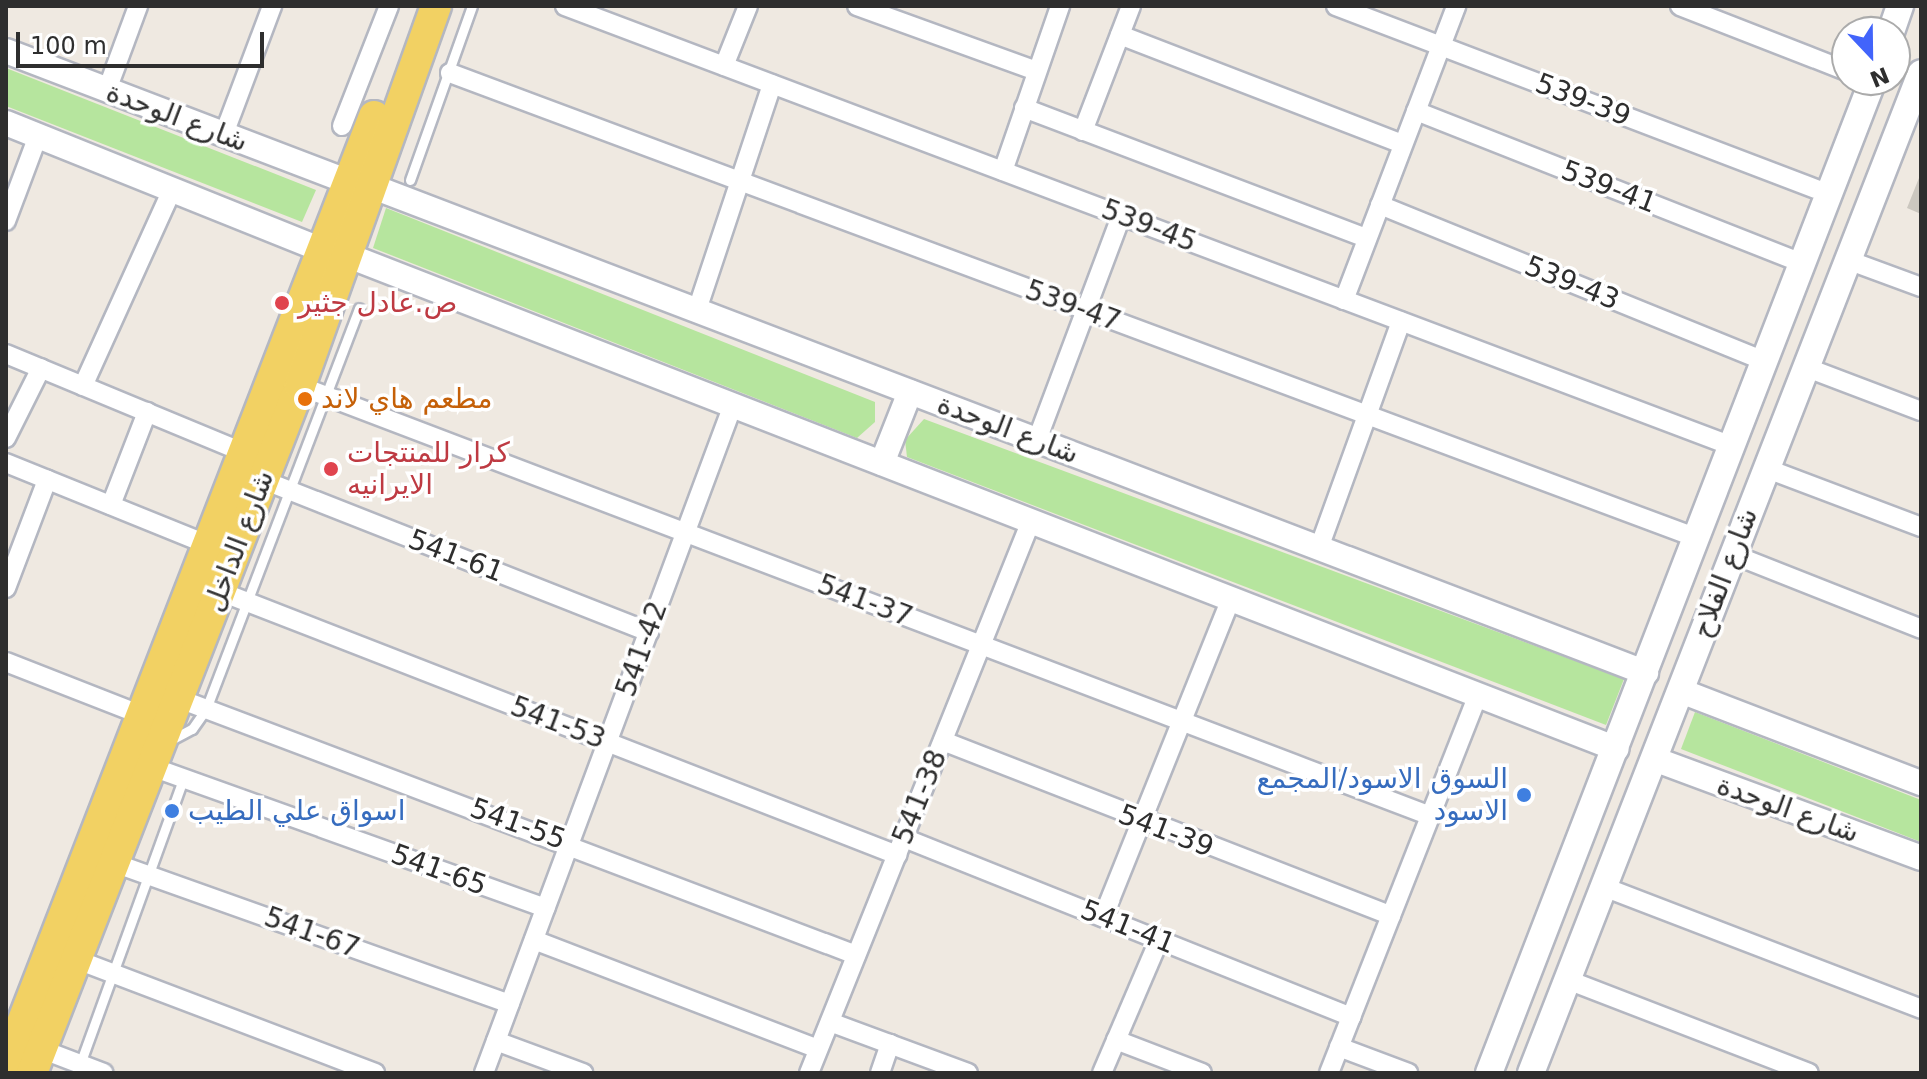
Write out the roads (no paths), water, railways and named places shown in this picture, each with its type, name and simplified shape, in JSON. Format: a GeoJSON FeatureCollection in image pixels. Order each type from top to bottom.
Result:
{"type":"FeatureCollection","features":[{"type":"Feature","properties":{"kind":"main road","name":"شارع الداخل"},"geometry":{"type":"LineString","coordinates":[[37,1061],[177,698],[233,596],[267,475],[416,6]]}},
{"type":"Feature","properties":{"kind":"main road","name":"شارع الداخل"},"geometry":{"type":"LineString","coordinates":[[360,184],[436,6]]}},
{"type":"Feature","properties":{"kind":"main road","name":"شارع الفلاح"},"geometry":{"type":"LineString","coordinates":[[1531,1073],[1681,691],[1845,259],[1914,115],[1921,73]]}},
{"type":"Feature","properties":{"kind":"main road","name":"شارع الفلاح"},"geometry":{"type":"LineString","coordinates":[[1489,1073],[1617,749],[1866,96]]}},
{"type":"Feature","properties":{"kind":"main road","name":"شارع الداخل"},"geometry":{"type":"LineString","coordinates":[[6,1064],[146,717],[211,546],[267,475],[313,392],[337,254]]}},
{"type":"Feature","properties":{"kind":"street"},"geometry":{"type":"LineString","coordinates":[[107,90],[138,6]]}},
{"type":"Feature","properties":{"kind":"street"},"geometry":{"type":"LineString","coordinates":[[224,134],[272,6]]}},
{"type":"Feature","properties":{"kind":"street"},"geometry":{"type":"LineString","coordinates":[[342,126],[389,6]]}},
{"type":"Feature","properties":{"kind":"street","name":"539-45"},"geometry":{"type":"LineString","coordinates":[[565,6],[1732,446]]}},
{"type":"Feature","properties":{"kind":"street"},"geometry":{"type":"LineString","coordinates":[[724,66],[748,6]]}},
{"type":"Feature","properties":{"kind":"street"},"geometry":{"type":"LineString","coordinates":[[857,6],[1037,71]]}},
{"type":"Feature","properties":{"kind":"street"},"geometry":{"type":"LineString","coordinates":[[1003,171],[1060,6]]}},
{"type":"Feature","properties":{"kind":"street"},"geometry":{"type":"LineString","coordinates":[[1083,131],[1131,6]]}},
{"type":"Feature","properties":{"kind":"street","name":"539-39"},"geometry":{"type":"LineString","coordinates":[[1336,6],[1829,194]]}},
{"type":"Feature","properties":{"kind":"street"},"geometry":{"type":"LineString","coordinates":[[1344,300],[1456,6]]}},
{"type":"Feature","properties":{"kind":"street"},"geometry":{"type":"LineString","coordinates":[[1680,6],[1831,65]]}},
{"type":"Feature","properties":{"kind":"street"},"geometry":{"type":"LineString","coordinates":[[1120,35],[1403,144]]}},
{"type":"Feature","properties":{"kind":"street","name":"شارع الوحدة"},"geometry":{"type":"LineString","coordinates":[[6,51],[697,310],[1646,673]]}},
{"type":"Feature","properties":{"kind":"street","name":"539-47"},"geometry":{"type":"LineString","coordinates":[[450,73],[1697,538]]}},
{"type":"Feature","properties":{"kind":"street"},"geometry":{"type":"LineString","coordinates":[[697,310],[772,84]]}},
{"type":"Feature","properties":{"kind":"street"},"geometry":{"type":"LineString","coordinates":[[1024,108],[1367,238]]}},
{"type":"Feature","properties":{"kind":"street","name":"539-41"},"geometry":{"type":"LineString","coordinates":[[1416,111],[1802,263]]}},
{"type":"Feature","properties":{"kind":"street"},"geometry":{"type":"LineString","coordinates":[[6,123],[1617,749]]}},
{"type":"Feature","properties":{"kind":"street"},"geometry":{"type":"LineString","coordinates":[[6,221],[38,136]]}},
{"type":"Feature","properties":{"kind":"street"},"geometry":{"type":"LineString","coordinates":[[83,386],[172,190]]}},
{"type":"Feature","properties":{"kind":"street","name":"539-43"},"geometry":{"type":"LineString","coordinates":[[1380,205],[1765,361]]}},
{"type":"Feature","properties":{"kind":"street"},"geometry":{"type":"LineString","coordinates":[[1037,440],[1121,216]]}},
{"type":"Feature","properties":{"kind":"street"},"geometry":{"type":"LineString","coordinates":[[1845,259],[1921,287]]}},
{"type":"Feature","properties":{"kind":"street"},"geometry":{"type":"LineString","coordinates":[[1319,548],[1401,321]]}},
{"type":"Feature","properties":{"kind":"street","name":"541-61"},"geometry":{"type":"LineString","coordinates":[[6,354],[147,412],[267,475],[649,632]]}},
{"type":"Feature","properties":{"kind":"street"},"geometry":{"type":"LineString","coordinates":[[1805,367],[1921,411]]}},
{"type":"Feature","properties":{"kind":"street"},"geometry":{"type":"LineString","coordinates":[[6,438],[41,368]]}},
{"type":"Feature","properties":{"kind":"street","name":"541-37"},"geometry":{"type":"LineString","coordinates":[[313,392],[1431,816]]}},
{"type":"Feature","properties":{"kind":"street"},"geometry":{"type":"LineString","coordinates":[[882,463],[910,392]]}},
{"type":"Feature","properties":{"kind":"street","name":"541-42"},"geometry":{"type":"LineString","coordinates":[[484,1073],[733,405]]}},
{"type":"Feature","properties":{"kind":"street"},"geometry":{"type":"LineString","coordinates":[[111,505],[147,412]]}},
{"type":"Feature","properties":{"kind":"street"},"geometry":{"type":"LineString","coordinates":[[6,463],[211,546]]}},
{"type":"Feature","properties":{"kind":"street"},"geometry":{"type":"LineString","coordinates":[[1765,468],[1921,527]]}},
{"type":"Feature","properties":{"kind":"street"},"geometry":{"type":"LineString","coordinates":[[6,588],[47,480]]}},
{"type":"Feature","properties":{"kind":"street","name":"541-38"},"geometry":{"type":"LineString","coordinates":[[809,1073],[1031,521]]}},
{"type":"Feature","properties":{"kind":"street"},"geometry":{"type":"LineString","coordinates":[[1732,554],[1921,629]]}},
{"type":"Feature","properties":{"kind":"street","name":"541-53"},"geometry":{"type":"LineString","coordinates":[[233,596],[607,742],[900,846]]}},
{"type":"Feature","properties":{"kind":"street"},"geometry":{"type":"LineString","coordinates":[[1103,917],[1231,599]]}},
{"type":"Feature","properties":{"kind":"street"},"geometry":{"type":"LineString","coordinates":[[6,662],[146,717]]}},
{"type":"Feature","properties":{"kind":"street"},"geometry":{"type":"LineString","coordinates":[[1681,691],[1921,783]]}},
{"type":"Feature","properties":{"kind":"street"},"geometry":{"type":"LineString","coordinates":[[1329,1073],[1478,695]]}},
{"type":"Feature","properties":{"kind":"street","name":"541-55"},"geometry":{"type":"LineString","coordinates":[[177,698],[570,843],[856,955]]}},
{"type":"Feature","properties":{"kind":"street","name":"541-39"},"geometry":{"type":"LineString","coordinates":[[943,741],[1141,822],[1391,916]]}},
{"type":"Feature","properties":{"kind":"street","name":"541-65"},"geometry":{"type":"LineString","coordinates":[[156,755],[184,776],[545,908]]}},
{"type":"Feature","properties":{"kind":"street","name":"شارع الوحدة"},"geometry":{"type":"LineString","coordinates":[[1654,759],[1921,858]]}},
{"type":"Feature","properties":{"kind":"street","name":"541-41"},"geometry":{"type":"LineString","coordinates":[[900,846],[1103,917],[1351,1017]]}},
{"type":"Feature","properties":{"kind":"street","name":"541-67"},"geometry":{"type":"LineString","coordinates":[[114,863],[510,1004]]}},
{"type":"Feature","properties":{"kind":"street"},"geometry":{"type":"LineString","coordinates":[[1604,887],[1921,1009]]}},
{"type":"Feature","properties":{"kind":"street"},"geometry":{"type":"LineString","coordinates":[[534,940],[818,1049]]}},
{"type":"Feature","properties":{"kind":"street"},"geometry":{"type":"LineString","coordinates":[[1102,1073],[1159,940]]}},
{"type":"Feature","properties":{"kind":"street"},"geometry":{"type":"LineString","coordinates":[[75,959],[375,1073]]}},
{"type":"Feature","properties":{"kind":"street"},"geometry":{"type":"LineString","coordinates":[[1568,980],[1809,1073]]}},
{"type":"Feature","properties":{"kind":"street"},"geometry":{"type":"LineString","coordinates":[[830,1022],[968,1073]]}},
{"type":"Feature","properties":{"kind":"street"},"geometry":{"type":"LineString","coordinates":[[1116,1040],[1202,1073]]}},
{"type":"Feature","properties":{"kind":"street"},"geometry":{"type":"LineString","coordinates":[[496,1041],[583,1073]]}},
{"type":"Feature","properties":{"kind":"street"},"geometry":{"type":"LineString","coordinates":[[880,1073],[890,1044]]}},
{"type":"Feature","properties":{"kind":"street"},"geometry":{"type":"LineString","coordinates":[[1339,1047],[1408,1073]]}},
{"type":"Feature","properties":{"kind":"street"},"geometry":{"type":"LineString","coordinates":[[37,1061],[80,1064],[104,1073]]}},
{"type":"Feature","properties":{"kind":"lane"},"geometry":{"type":"LineString","coordinates":[[410,180],[472,6]]}},
{"type":"Feature","properties":{"kind":"lane"},"geometry":{"type":"LineString","coordinates":[[313,392],[359,308]]}},
{"type":"Feature","properties":{"kind":"lane"},"geometry":{"type":"LineString","coordinates":[[156,755],[182,738],[206,709],[233,596]]}},
{"type":"Feature","properties":{"kind":"lane"},"geometry":{"type":"LineString","coordinates":[[80,1064],[145,874],[184,776]]}},
{"type":"Feature","properties":{"kind":"place","name":"ص.عادل جثير"},"geometry":{"type":"Point","coordinates":[282,303]}},
{"type":"Feature","properties":{"kind":"place","name":"مطعم هاي لاند"},"geometry":{"type":"Point","coordinates":[305,399]}},
{"type":"Feature","properties":{"kind":"place","name":"كرار للمنتجات الايرانيه"},"geometry":{"type":"Point","coordinates":[331,469]}},
{"type":"Feature","properties":{"kind":"place","name":"السوق الاسود/المجمع الاسود"},"geometry":{"type":"Point","coordinates":[1524,795]}},
{"type":"Feature","properties":{"kind":"place","name":"اسواق علي الطيب"},"geometry":{"type":"Point","coordinates":[172,811]}}]}
